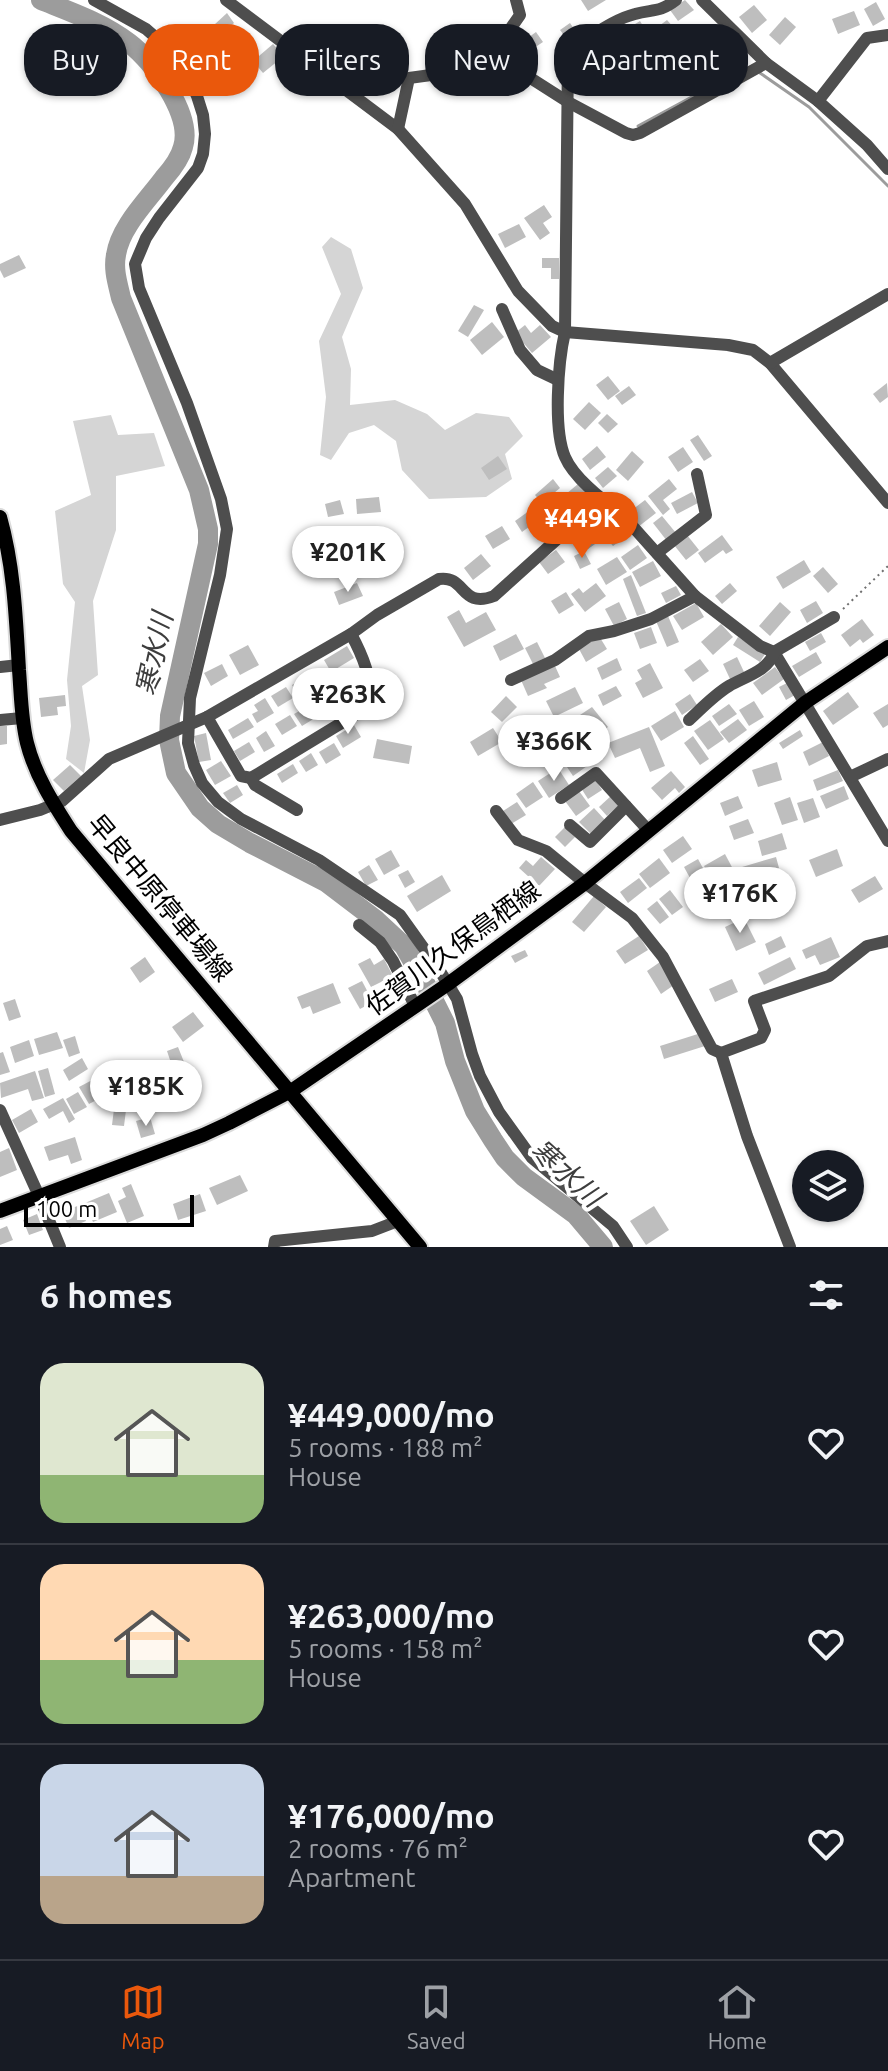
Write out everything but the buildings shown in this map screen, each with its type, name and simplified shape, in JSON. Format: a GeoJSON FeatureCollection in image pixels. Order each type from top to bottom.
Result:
{"type":"FeatureCollection","features":[{"type":"Feature","properties":{"kind":"main road","name":"早良中原停車場線"},"geometry":{"type":"LineString","coordinates":[[0,517],[13,575],[22,718],[35,766],[54,805],[71,831],[420,1247]]}},
{"type":"Feature","properties":{"kind":"main road","name":"佐賀川久保鳥栖線"},"geometry":{"type":"LineString","coordinates":[[0,1211],[203,1135],[291,1091],[448,984],[585,883],[806,702],[888,647]]}},
{"type":"Feature","properties":{"kind":"street"},"geometry":{"type":"LineString","coordinates":[[94,0],[146,29],[161,42],[189,78],[203,115],[205,134],[198,168],[152,228],[135,264],[139,288],[187,403],[221,499],[227,529],[220,575],[190,698],[188,743],[194,765],[202,783],[218,802],[241,819],[319,860],[400,915],[457,999],[480,1076],[499,1112],[532,1158],[613,1226],[627,1247]]}},
{"type":"Feature","properties":{"kind":"street"},"geometry":{"type":"LineString","coordinates":[[226,0],[398,129],[465,204],[518,291],[552,326],[565,332],[728,345],[753,350],[770,363],[888,503]]}},
{"type":"Feature","properties":{"kind":"street"},"geometry":{"type":"LineString","coordinates":[[514,24],[520,15],[516,0]]}},
{"type":"Feature","properties":{"kind":"street"},"geometry":{"type":"LineString","coordinates":[[676,0],[660,10],[625,18],[578,44],[572,50],[568,65],[565,332],[558,380],[563,454],[576,474],[618,510],[695,596],[760,646],[774,652],[888,841]]}},
{"type":"Feature","properties":{"kind":"street"},"geometry":{"type":"LineString","coordinates":[[702,0],[766,63],[818,101],[867,145],[888,169]]}},
{"type":"Feature","properties":{"kind":"street"},"geometry":{"type":"LineString","coordinates":[[818,101],[867,38],[888,35]]}},
{"type":"Feature","properties":{"kind":"street"},"geometry":{"type":"LineString","coordinates":[[538,83],[633,135],[766,63]]}},
{"type":"Feature","properties":{"kind":"street"},"geometry":{"type":"LineString","coordinates":[[398,129],[409,78],[425,76]]}},
{"type":"Feature","properties":{"kind":"street"},"geometry":{"type":"LineString","coordinates":[[770,363],[888,294]]}},
{"type":"Feature","properties":{"kind":"street"},"geometry":{"type":"LineString","coordinates":[[502,309],[520,350],[537,370],[558,380]]}},
{"type":"Feature","properties":{"kind":"street"},"geometry":{"type":"LineString","coordinates":[[657,553],[706,515],[697,474]]}},
{"type":"Feature","properties":{"kind":"street"},"geometry":{"type":"LineString","coordinates":[[0,820],[62,801],[109,759],[207,717],[439,579],[452,580],[471,598],[482,601],[494,596],[565,532],[607,503]]}},
{"type":"Feature","properties":{"kind":"street"},"geometry":{"type":"LineString","coordinates":[[511,680],[555,660],[589,636],[651,619],[695,596]]}},
{"type":"Feature","properties":{"kind":"street"},"geometry":{"type":"LineString","coordinates":[[689,720],[727,687],[754,674],[772,658],[774,652],[834,617]]}},
{"type":"Feature","properties":{"kind":"street"},"geometry":{"type":"LineString","coordinates":[[207,717],[241,776],[251,778],[371,705],[372,692],[351,634]]}},
{"type":"Feature","properties":{"kind":"street"},"geometry":{"type":"LineString","coordinates":[[0,667],[19,665]]}},
{"type":"Feature","properties":{"kind":"street"},"geometry":{"type":"LineString","coordinates":[[0,720],[22,718]]}},
{"type":"Feature","properties":{"kind":"street"},"geometry":{"type":"LineString","coordinates":[[850,777],[888,759]]}},
{"type":"Feature","properties":{"kind":"street"},"geometry":{"type":"LineString","coordinates":[[561,798],[596,773],[649,831]]}},
{"type":"Feature","properties":{"kind":"street"},"geometry":{"type":"LineString","coordinates":[[251,778],[255,785],[297,810]]}},
{"type":"Feature","properties":{"kind":"street"},"geometry":{"type":"LineString","coordinates":[[570,825],[590,842],[626,806]]}},
{"type":"Feature","properties":{"kind":"street"},"geometry":{"type":"LineString","coordinates":[[496,811],[518,840],[546,851],[632,918],[663,957],[712,1049],[721,1053],[761,1038],[765,1030],[754,1001],[829,976],[867,946],[888,941]]}},
{"type":"Feature","properties":{"kind":"street"},"geometry":{"type":"LineString","coordinates":[[359,925],[380,942],[415,1006]]}},
{"type":"Feature","properties":{"kind":"street"},"geometry":{"type":"LineString","coordinates":[[721,1053],[747,1136],[790,1247]]}},
{"type":"Feature","properties":{"kind":"street"},"geometry":{"type":"LineString","coordinates":[[1,1115],[60,1247]]}},
{"type":"Feature","properties":{"kind":"street"},"geometry":{"type":"LineString","coordinates":[[274,1247],[275,1241],[372,1231],[398,1221]]}},
{"type":"Feature","properties":{"kind":"path"},"geometry":{"type":"LineString","coordinates":[[834,617],[888,566]]}},
{"type":"Feature","properties":{"kind":"shaded area"},"geometry":{"type":"Polygon","coordinates":[[[331,237],[351,249],[363,288],[342,337],[351,369],[350,405],[395,400],[427,414],[445,430],[476,413],[509,417],[523,436],[505,454],[512,479],[486,497],[429,499],[402,470],[396,441],[374,425],[349,433],[331,460],[320,455],[326,397],[319,341],[341,294],[322,247],[331,237]]]}},
{"type":"Feature","properties":{"kind":"shaded area"},"geometry":{"type":"Polygon","coordinates":[[[111,415],[118,435],[154,433],[165,466],[116,476],[116,530],[93,601],[98,675],[82,686],[90,740],[84,773],[66,759],[71,726],[67,680],[75,602],[63,584],[55,511],[91,495],[73,421],[111,415]]]}},
{"type":"Feature","properties":{"kind":"waterway","name":"寒水川"},"geometry":{"type":"LineString","coordinates":[[41,0],[98,24],[139,51],[169,90],[185,134],[180,156],[128,224],[115,266],[121,298],[199,490],[208,529],[208,544],[170,716],[169,740],[176,773],[200,808],[218,824],[326,882],[404,946],[445,1023],[455,1061],[475,1111],[493,1140],[524,1177],[576,1215],[603,1247]]}},
{"type":"Feature","properties":{"kind":"waterway"},"geometry":{"type":"LineString","coordinates":[[760,73],[809,107],[888,186]]}},
{"type":"Feature","properties":{"kind":"waterway"},"geometry":{"type":"LineString","coordinates":[[638,126],[694,96]]}}]}
